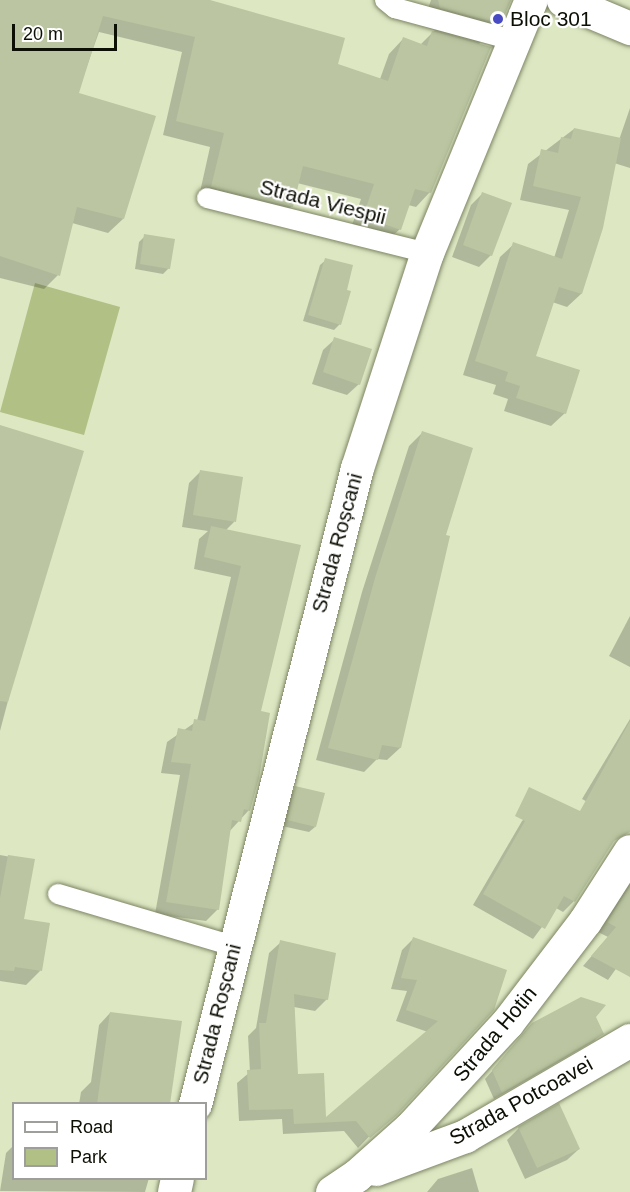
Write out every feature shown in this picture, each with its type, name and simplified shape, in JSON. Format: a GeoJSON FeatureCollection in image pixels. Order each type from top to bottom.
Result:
{"type":"FeatureCollection","features":[{"type":"Feature","properties":{"kind":"street","name":"Strada Roșcani"},"geometry":{"type":"LineString","coordinates":[[195,1102],[233,946],[357,468],[427,253],[512,39],[531,0]]}},
{"type":"Feature","properties":{"kind":"street"},"geometry":{"type":"LineString","coordinates":[[563,0],[630,28]]}},
{"type":"Feature","properties":{"kind":"street","name":"Strada Hotin"},"geometry":{"type":"LineString","coordinates":[[350,1186],[435,1104],[507,1023],[585,921],[630,852]]}},
{"type":"Feature","properties":{"kind":"street","name":"Strada Potcoavei"},"geometry":{"type":"LineString","coordinates":[[350,1186],[465,1136],[630,1040]]}},
{"type":"Feature","properties":{"kind":"lane"},"geometry":{"type":"LineString","coordinates":[[385,0],[395,8],[512,39]]}},
{"type":"Feature","properties":{"kind":"lane","name":"Strada Viespii"},"geometry":{"type":"LineString","coordinates":[[207,198],[427,253]]}},
{"type":"Feature","properties":{"kind":"lane"},"geometry":{"type":"LineString","coordinates":[[58,894],[233,946]]}},
{"type":"Feature","properties":{"kind":"green space"},"geometry":{"type":"Polygon","coordinates":[[[35,283],[120,307],[84,435],[0,412],[35,283]]]}},
{"type":"Feature","properties":{"kind":"building"},"geometry":{"type":"Polygon","coordinates":[[[0,0],[210,0],[345,38],[338,64],[388,81],[403,37],[427,46],[432,31],[491,47],[431,193],[415,189],[401,230],[363,217],[374,184],[303,166],[293,207],[211,187],[224,133],[176,121],[195,37],[103,16],[79,93],[156,116],[124,219],[77,207],[60,276],[0,256],[0,0]]]}},
{"type":"Feature","properties":{"kind":"building","name":"Bloc 301"},"geometry":{"type":"Polygon","coordinates":[[[438,0],[511,0],[501,24],[440,8],[438,0]]]}},
{"type":"Feature","properties":{"kind":"building"},"geometry":{"type":"Polygon","coordinates":[[[574,128],[621,138],[603,228],[582,294],[559,287],[536,356],[580,370],[566,414],[516,398],[520,386],[505,381],[508,372],[475,361],[513,242],[562,259],[581,197],[533,186],[541,149],[558,153],[561,137],[571,139],[574,128]]]}},
{"type":"Feature","properties":{"kind":"building"},"geometry":{"type":"Polygon","coordinates":[[[482,192],[512,203],[492,256],[463,245],[482,192]]]}},
{"type":"Feature","properties":{"kind":"building"},"geometry":{"type":"Polygon","coordinates":[[[144,234],[175,239],[170,269],[140,264],[144,234]]]}},
{"type":"Feature","properties":{"kind":"building"},"geometry":{"type":"Polygon","coordinates":[[[325,258],[353,265],[347,290],[351,291],[341,325],[308,315],[325,258]]]}},
{"type":"Feature","properties":{"kind":"building"},"geometry":{"type":"Polygon","coordinates":[[[334,337],[372,349],[360,385],[323,372],[334,337]]]}},
{"type":"Feature","properties":{"kind":"building"},"geometry":{"type":"Polygon","coordinates":[[[0,425],[84,451],[8,702],[0,701],[0,425]]]}},
{"type":"Feature","properties":{"kind":"building"},"geometry":{"type":"Polygon","coordinates":[[[422,431],[473,448],[446,535],[450,536],[401,748],[382,745],[378,760],[328,748],[375,578],[422,431]]]}},
{"type":"Feature","properties":{"kind":"building"},"geometry":{"type":"Polygon","coordinates":[[[200,470],[243,477],[236,522],[193,515],[200,470]]]}},
{"type":"Feature","properties":{"kind":"building"},"geometry":{"type":"Polygon","coordinates":[[[211,526],[301,545],[261,711],[270,713],[259,778],[250,811],[244,809],[241,822],[232,820],[219,910],[166,902],[191,764],[171,762],[178,728],[192,731],[194,719],[205,721],[241,566],[204,557],[211,526]]]}},
{"type":"Feature","properties":{"kind":"building"},"geometry":{"type":"Polygon","coordinates":[[[630,721],[630,832],[614,841],[575,902],[564,896],[545,929],[483,894],[525,821],[515,816],[529,787],[580,811],[630,721]]]}},
{"type":"Feature","properties":{"kind":"building"},"geometry":{"type":"Polygon","coordinates":[[[295,786],[325,793],[316,827],[287,820],[295,786]]]}},
{"type":"Feature","properties":{"kind":"building"},"geometry":{"type":"Polygon","coordinates":[[[8,855],[35,859],[24,919],[50,923],[42,971],[15,967],[14,971],[0,970],[0,898],[8,855]]]}},
{"type":"Feature","properties":{"kind":"building"},"geometry":{"type":"Polygon","coordinates":[[[630,886],[630,977],[591,956],[616,927],[607,922],[630,886]]]}},
{"type":"Feature","properties":{"kind":"building"},"geometry":{"type":"Polygon","coordinates":[[[413,937],[507,970],[494,1010],[397,1115],[370,1138],[356,1121],[294,1124],[293,1109],[249,1110],[247,1070],[261,1069],[259,1023],[266,1023],[280,940],[336,953],[328,1000],[294,994],[298,1074],[324,1073],[326,1117],[438,1021],[406,1010],[417,980],[401,978],[413,937]]]}},
{"type":"Feature","properties":{"kind":"building"},"geometry":{"type":"Polygon","coordinates":[[[581,997],[606,1005],[596,1017],[604,1034],[502,1093],[492,1070],[532,1023],[581,997]]]}},
{"type":"Feature","properties":{"kind":"building"},"geometry":{"type":"Polygon","coordinates":[[[110,1012],[182,1021],[170,1102],[97,1102],[110,1012]]]}},
{"type":"Feature","properties":{"kind":"building"},"geometry":{"type":"Polygon","coordinates":[[[559,1103],[580,1149],[537,1168],[518,1127],[559,1103]]]}},
{"type":"Feature","properties":{"kind":"place","name":"Bloc 301"},"geometry":{"type":"Point","coordinates":[498,19]}}]}
